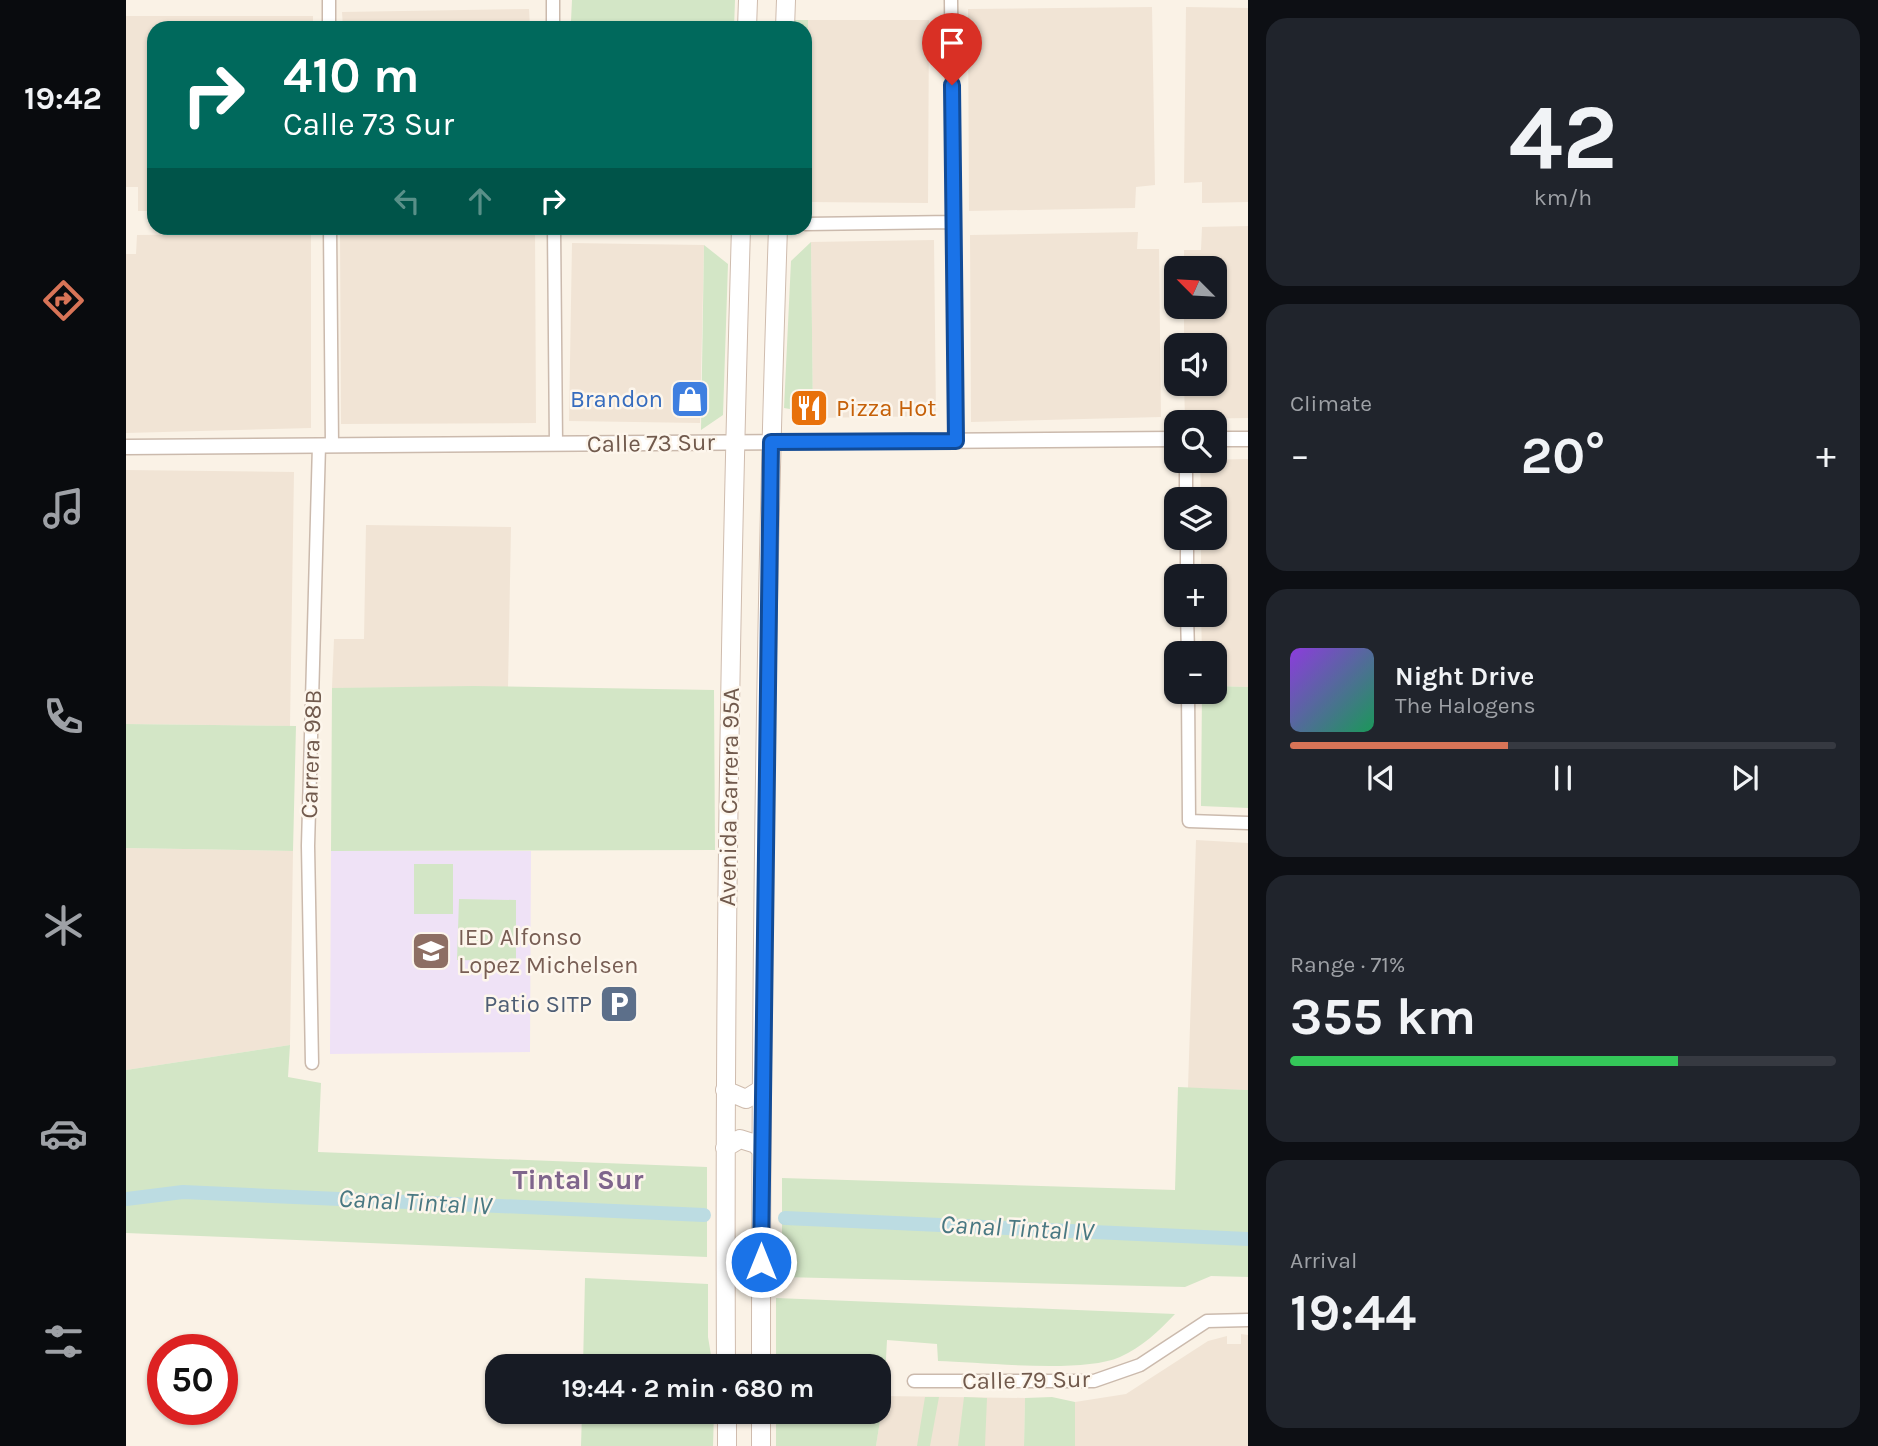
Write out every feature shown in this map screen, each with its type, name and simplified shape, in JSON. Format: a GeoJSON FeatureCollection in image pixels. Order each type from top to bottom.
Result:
{"type":"FeatureCollection","features":[{"type":"Feature","properties":{"kind":"main road"},"geometry":{"type":"LineString","coordinates":[[747,21],[748,0]]}},
{"type":"Feature","properties":{"kind":"main road"},"geometry":{"type":"LineString","coordinates":[[785,21],[786,0]]}},
{"type":"Feature","properties":{"kind":"main road","name":"Avenida Carrera 95A"},"geometry":{"type":"LineString","coordinates":[[726,1354],[725,1090],[734,442],[741,235]]}},
{"type":"Feature","properties":{"kind":"main road","name":"Avenida Carrera 95A"},"geometry":{"type":"LineString","coordinates":[[761,1354],[761,1150],[771,442],[778,235]]}},
{"type":"Feature","properties":{"kind":"main road"},"geometry":{"type":"LineString","coordinates":[[725,1090],[746,1099],[762,1089]]}},
{"type":"Feature","properties":{"kind":"main road"},"geometry":{"type":"LineString","coordinates":[[725,1148],[740,1139],[756,1144],[761,1150]]}},
{"type":"Feature","properties":{"kind":"main road"},"geometry":{"type":"LineString","coordinates":[[727,1424],[727,1446]]}},
{"type":"Feature","properties":{"kind":"main road"},"geometry":{"type":"LineString","coordinates":[[761,1424],[761,1446]]}},
{"type":"Feature","properties":{"kind":"street"},"geometry":{"type":"LineString","coordinates":[[329,0],[329,21]]}},
{"type":"Feature","properties":{"kind":"street"},"geometry":{"type":"LineString","coordinates":[[553,0],[553,21]]}},
{"type":"Feature","properties":{"kind":"street"},"geometry":{"type":"LineString","coordinates":[[951,0],[956,441]]}},
{"type":"Feature","properties":{"kind":"street"},"geometry":{"type":"LineString","coordinates":[[812,224],[954,222]]}},
{"type":"Feature","properties":{"kind":"street","name":"Carrera 98B"},"geometry":{"type":"LineString","coordinates":[[312,1063],[308,846],[326,445],[330,235]]}},
{"type":"Feature","properties":{"kind":"street"},"geometry":{"type":"LineString","coordinates":[[554,235],[556,444]]}},
{"type":"Feature","properties":{"kind":"street","name":"Calle 73 Sur"},"geometry":{"type":"LineString","coordinates":[[126,447],[1164,439]]}},
{"type":"Feature","properties":{"kind":"street"},"geometry":{"type":"LineString","coordinates":[[1227,439],[1248,439]]}},
{"type":"Feature","properties":{"kind":"street"},"geometry":{"type":"LineString","coordinates":[[1188,704],[1189,821],[1248,823]]}},
{"type":"Feature","properties":{"kind":"street","name":"Calle 79 Sur"},"geometry":{"type":"LineString","coordinates":[[914,1381],[1094,1381],[1140,1365],[1208,1321],[1248,1320]]}},
{"type":"Feature","properties":{"kind":"shaded area"},"geometry":{"type":"Polygon","coordinates":[[[1152,7],[1155,185],[1136,187],[1135,208],[969,211],[968,9],[1152,7]]]}},
{"type":"Feature","properties":{"kind":"shaded area"},"geometry":{"type":"Polygon","coordinates":[[[1186,7],[1248,8],[1248,202],[1202,203],[1202,182],[1184,183],[1186,7]]]}},
{"type":"Feature","properties":{"kind":"shaded area"},"geometry":{"type":"Polygon","coordinates":[[[529,9],[530,21],[343,21],[342,12],[529,9]]]}},
{"type":"Feature","properties":{"kind":"shaded area"},"geometry":{"type":"Polygon","coordinates":[[[126,16],[313,16],[313,21],[147,21],[147,211],[138,211],[138,187],[126,187],[126,16]]]}},
{"type":"Feature","properties":{"kind":"shaded area"},"geometry":{"type":"Polygon","coordinates":[[[929,20],[928,203],[812,202],[812,21],[808,21],[929,20]]]}},
{"type":"Feature","properties":{"kind":"shaded area"},"geometry":{"type":"Polygon","coordinates":[[[1248,226],[1248,418],[1227,418],[1227,410],[1185,410],[1184,396],[1227,396],[1227,333],[1184,333],[1184,319],[1227,319],[1227,256],[1184,256],[1184,250],[1201,250],[1202,227],[1248,226]]]}},
{"type":"Feature","properties":{"kind":"shaded area"},"geometry":{"type":"Polygon","coordinates":[[[1138,232],[1137,249],[1159,249],[1161,417],[971,422],[970,235],[1138,232]]]}},
{"type":"Feature","properties":{"kind":"shaded area"},"geometry":{"type":"Polygon","coordinates":[[[137,235],[311,235],[311,428],[126,433],[126,254],[136,254],[137,235]]]}},
{"type":"Feature","properties":{"kind":"shaded area"},"geometry":{"type":"Polygon","coordinates":[[[340,235],[535,235],[536,423],[341,424],[340,235]]]}},
{"type":"Feature","properties":{"kind":"shaded area"},"geometry":{"type":"Polygon","coordinates":[[[934,240],[936,416],[813,418],[811,242],[934,240]]]}},
{"type":"Feature","properties":{"kind":"shaded area"},"geometry":{"type":"Polygon","coordinates":[[[572,243],[704,245],[700,423],[569,421],[572,243]]]}},
{"type":"Feature","properties":{"kind":"shaded area"},"geometry":{"type":"Polygon","coordinates":[[[1227,459],[1248,459],[1248,687],[1227,686],[1227,641],[1202,641],[1201,627],[1227,627],[1227,564],[1201,564],[1201,550],[1227,550],[1227,487],[1201,487],[1200,473],[1227,473],[1227,459]]]}},
{"type":"Feature","properties":{"kind":"shaded area"},"geometry":{"type":"Polygon","coordinates":[[[126,470],[294,472],[290,726],[126,724],[126,470]]]}},
{"type":"Feature","properties":{"kind":"shaded area"},"geometry":{"type":"Polygon","coordinates":[[[366,525],[511,527],[508,687],[332,688],[334,639],[364,639],[366,525]]]}},
{"type":"Feature","properties":{"kind":"shaded area"},"geometry":{"type":"Polygon","coordinates":[[[1196,840],[1248,843],[1248,1090],[1188,1088],[1196,840]]]}},
{"type":"Feature","properties":{"kind":"shaded area"},"geometry":{"type":"Polygon","coordinates":[[[126,848],[293,851],[290,1045],[126,1070],[126,848]]]}},
{"type":"Feature","properties":{"kind":"shaded area","name":"IED Alfonso Lopez Michelsen"},"geometry":{"type":"Polygon","coordinates":[[[331,851],[531,851],[530,1052],[330,1054],[331,851]]]}},
{"type":"Feature","properties":{"kind":"shaded area"},"geometry":{"type":"Polygon","coordinates":[[[1241,1334],[1248,1335],[1248,1446],[1075,1446],[1075,1402],[1126,1394],[1208,1341],[1227,1336],[1227,1344],[1241,1344],[1241,1334]]]}},
{"type":"Feature","properties":{"kind":"shaded area"},"geometry":{"type":"Polygon","coordinates":[[[891,1396],[1025,1398],[1024,1446],[876,1446],[880,1424],[891,1424],[891,1396]]]}},
{"type":"Feature","properties":{"kind":"green space"},"geometry":{"type":"Polygon","coordinates":[[[572,0],[735,0],[734,21],[571,21],[572,0]]]}},
{"type":"Feature","properties":{"kind":"green space"},"geometry":{"type":"Polygon","coordinates":[[[811,242],[813,418],[803,418],[801,411],[784,408],[791,261],[811,242]]]}},
{"type":"Feature","properties":{"kind":"green space"},"geometry":{"type":"Polygon","coordinates":[[[704,245],[728,264],[723,415],[701,430],[704,245]]]}},
{"type":"Feature","properties":{"kind":"green space"},"geometry":{"type":"Polygon","coordinates":[[[473,686],[714,690],[715,850],[331,851],[332,688],[473,686]]]}},
{"type":"Feature","properties":{"kind":"green space"},"geometry":{"type":"Polygon","coordinates":[[[1227,686],[1248,687],[1248,808],[1201,806],[1202,704],[1227,704],[1227,686]]]}},
{"type":"Feature","properties":{"kind":"green space"},"geometry":{"type":"Polygon","coordinates":[[[126,724],[296,726],[293,851],[126,848],[126,724]]]}},
{"type":"Feature","properties":{"kind":"green space"},"geometry":{"type":"Polygon","coordinates":[[[414,864],[453,864],[453,914],[414,914],[414,864]]]}},
{"type":"Feature","properties":{"kind":"green space"},"geometry":{"type":"Polygon","coordinates":[[[459,899],[516,900],[516,961],[457,960],[459,899]]]}},
{"type":"Feature","properties":{"kind":"green space"},"geometry":{"type":"Polygon","coordinates":[[[290,1045],[288,1077],[321,1083],[318,1152],[707,1167],[707,1257],[126,1233],[126,1070],[290,1045]]]}},
{"type":"Feature","properties":{"kind":"green space"},"geometry":{"type":"Polygon","coordinates":[[[1178,1087],[1248,1090],[1248,1277],[1211,1276],[1185,1287],[782,1277],[782,1178],[1175,1190],[1178,1087]]]}},
{"type":"Feature","properties":{"kind":"green space"},"geometry":{"type":"Polygon","coordinates":[[[585,1278],[708,1284],[708,1337],[711,1354],[583,1354],[585,1278]]]}},
{"type":"Feature","properties":{"kind":"green space"},"geometry":{"type":"Polygon","coordinates":[[[776,1298],[1175,1314],[1150,1338],[1128,1353],[1103,1362],[1081,1365],[1031,1366],[938,1361],[937,1344],[887,1340],[886,1354],[776,1354],[776,1298]]]}},
{"type":"Feature","properties":{"kind":"green space"},"geometry":{"type":"Polygon","coordinates":[[[925,1397],[939,1397],[930,1446],[917,1446],[925,1397]]]}},
{"type":"Feature","properties":{"kind":"green space"},"geometry":{"type":"Polygon","coordinates":[[[964,1397],[987,1398],[985,1446],[958,1446],[964,1397]]]}},
{"type":"Feature","properties":{"kind":"green space"},"geometry":{"type":"Polygon","coordinates":[[[1052,1397],[1075,1402],[1075,1446],[1024,1446],[1025,1398],[1052,1397]]]}},
{"type":"Feature","properties":{"kind":"green space"},"geometry":{"type":"Polygon","coordinates":[[[582,1424],[714,1424],[713,1446],[581,1446],[582,1424]]]}},
{"type":"Feature","properties":{"kind":"green space"},"geometry":{"type":"Polygon","coordinates":[[[776,1424],[880,1424],[876,1446],[776,1446],[776,1424]]]}},
{"type":"Feature","properties":{"kind":"waterway","name":"Canal Tintal IV"},"geometry":{"type":"LineString","coordinates":[[126,1199],[183,1192],[704,1215]]}},
{"type":"Feature","properties":{"kind":"waterway","name":"Canal Tintal IV"},"geometry":{"type":"LineString","coordinates":[[785,1218],[1248,1239]]}},
{"type":"Feature","properties":{"kind":"place","name":"Brandon"},"geometry":{"type":"Point","coordinates":[690,399]}},
{"type":"Feature","properties":{"kind":"place","name":"Pizza Hot"},"geometry":{"type":"Point","coordinates":[809,408]}},
{"type":"Feature","properties":{"kind":"place","name":"IED Alfonso Lopez Michelsen"},"geometry":{"type":"Point","coordinates":[431,951]}},
{"type":"Feature","properties":{"kind":"place","name":"Patio SITP"},"geometry":{"type":"Point","coordinates":[619,1004]}},
{"type":"Feature","properties":{"kind":"district","name":"Tintal Sur"},"geometry":{"type":"Point","coordinates":[578,1179]}},
{"type":"Feature","properties":{"kind":"route"},"geometry":{"type":"LineString","coordinates":[[761,1262],[771,442],[956,441],[952,85]]}}]}
